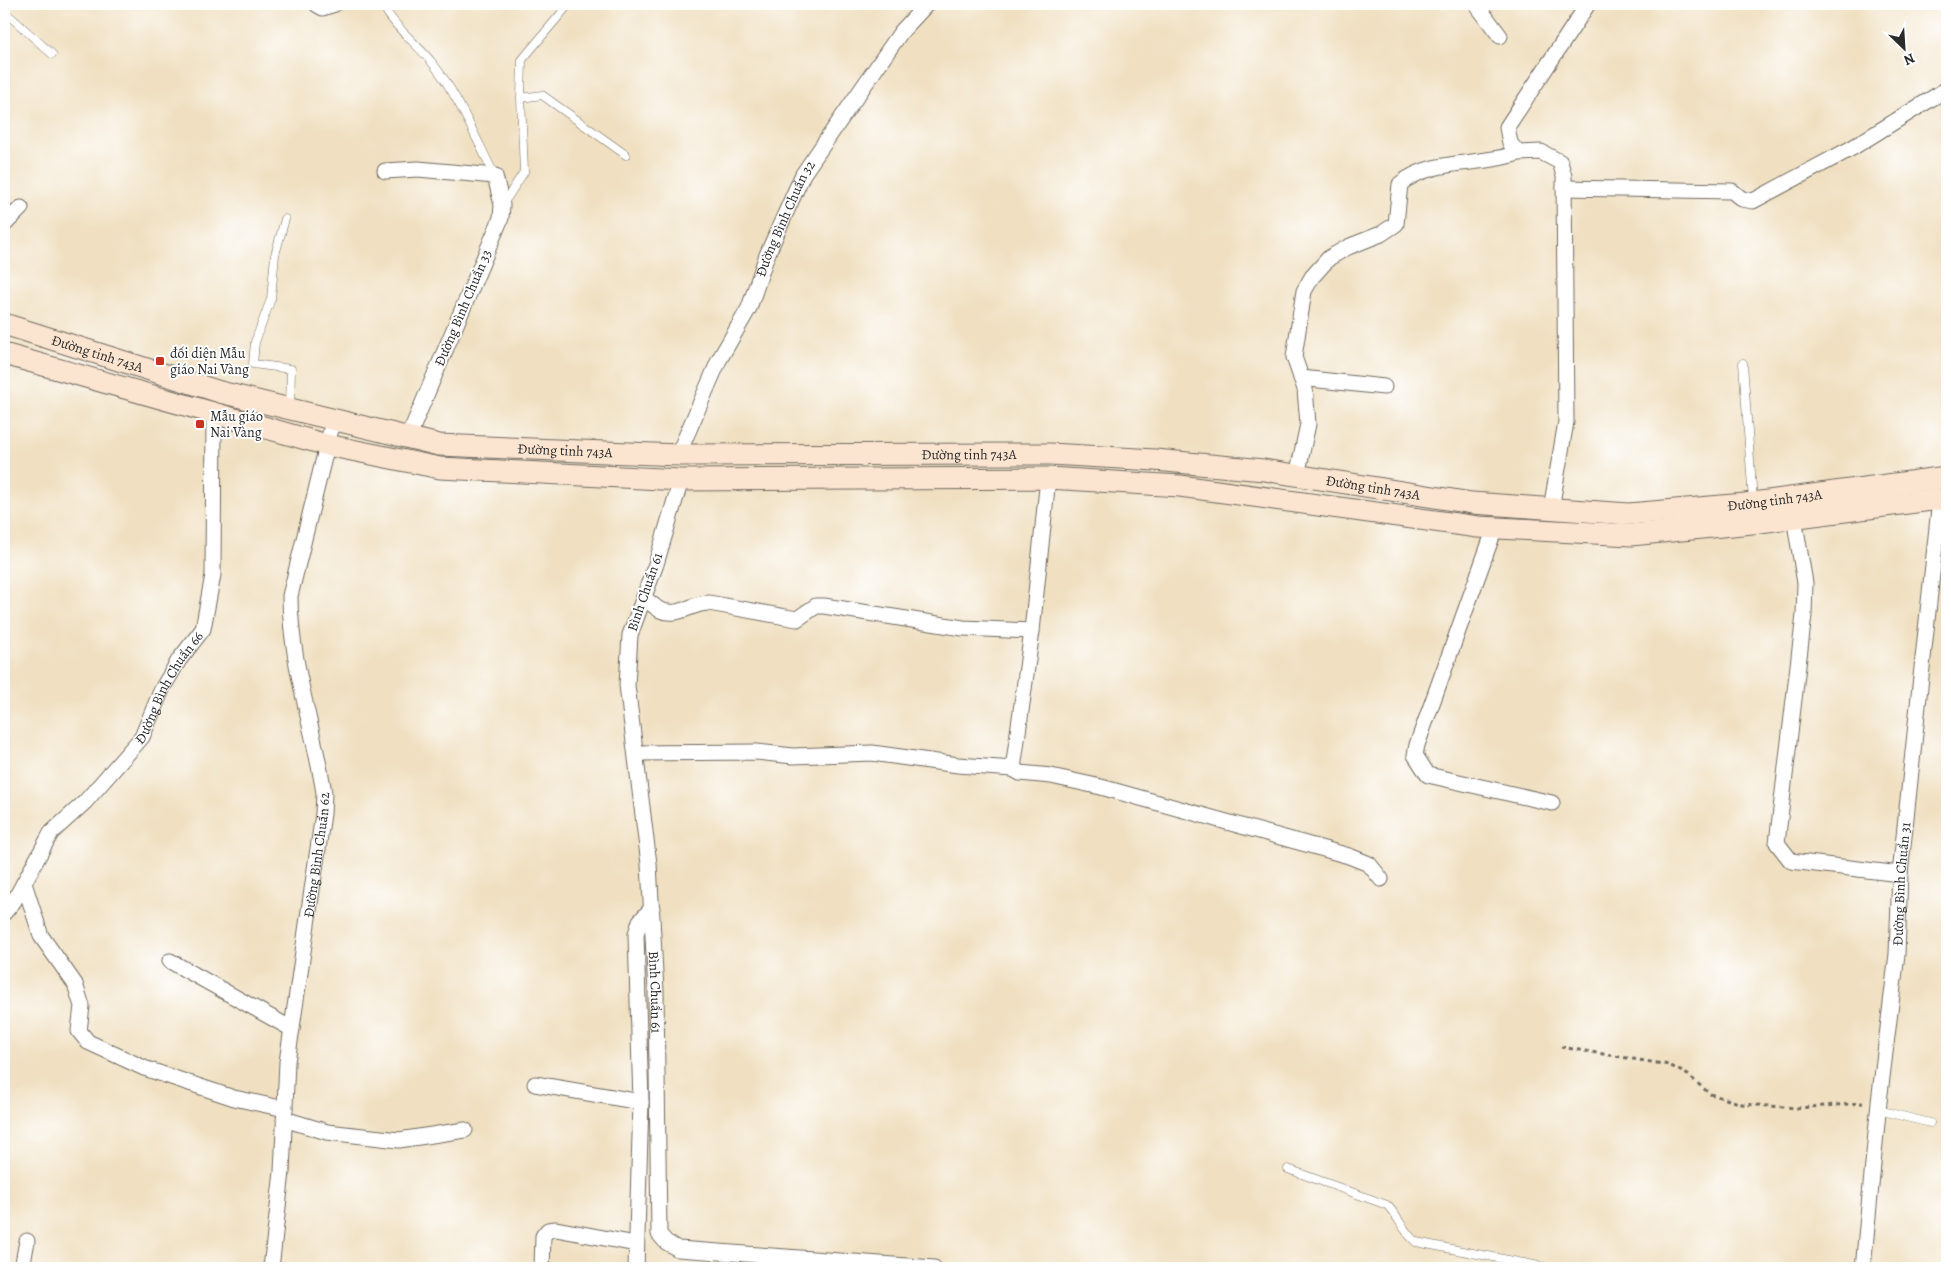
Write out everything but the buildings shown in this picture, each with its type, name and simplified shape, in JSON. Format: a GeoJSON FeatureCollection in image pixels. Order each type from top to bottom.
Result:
{"type":"FeatureCollection","features":[{"type":"Feature","properties":{"kind":"main road","name":"Đường tỉnh 743A"},"geometry":{"type":"LineString","coordinates":[[4,324],[220,392],[332,421],[438,445],[678,455],[1050,454],[1155,460],[1297,476],[1472,504],[1629,514],[1753,503],[1947,477]]}},
{"type":"Feature","properties":{"kind":"main road","name":"Đường tỉnh 743A"},"geometry":{"type":"LineString","coordinates":[[4,354],[214,415],[327,445],[440,468],[681,480],[1048,478],[1180,486],[1494,528],[1631,535],[1944,498]]}},
{"type":"Feature","properties":{"kind":"street"},"geometry":{"type":"LineString","coordinates":[[316,4],[323,8],[335,4]]}},
{"type":"Feature","properties":{"kind":"street","name":"Đường Bình Chuẩn 32"},"geometry":{"type":"LineString","coordinates":[[678,455],[719,360],[749,308],[767,255],[802,174],[901,32],[927,4]]}},
{"type":"Feature","properties":{"kind":"street"},"geometry":{"type":"LineString","coordinates":[[1476,4],[1500,36]]}},
{"type":"Feature","properties":{"kind":"street"},"geometry":{"type":"LineString","coordinates":[[1518,153],[1510,142],[1507,127],[1588,4]]}},
{"type":"Feature","properties":{"kind":"street"},"geometry":{"type":"LineString","coordinates":[[1564,188],[1732,190],[1742,199],[1753,201],[1852,148],[1947,90]]}},
{"type":"Feature","properties":{"kind":"street"},"geometry":{"type":"LineString","coordinates":[[1297,476],[1308,424],[1306,389],[1294,357],[1304,291],[1312,277],[1330,258],[1348,247],[1381,234],[1396,224],[1400,184],[1410,176],[1434,168],[1502,159],[1518,153],[1541,152],[1560,162],[1564,188],[1566,422],[1551,509]]}},
{"type":"Feature","properties":{"kind":"street"},"geometry":{"type":"LineString","coordinates":[[386,171],[418,169],[496,176]]}},
{"type":"Feature","properties":{"kind":"street","name":"Đường Bình Chuẩn 33"},"geometry":{"type":"LineString","coordinates":[[408,438],[501,218],[502,206],[496,176]]}},
{"type":"Feature","properties":{"kind":"street"},"geometry":{"type":"LineString","coordinates":[[4,225],[21,208]]}},
{"type":"Feature","properties":{"kind":"street"},"geometry":{"type":"LineString","coordinates":[[1301,378],[1384,387]]}},
{"type":"Feature","properties":{"kind":"street","name":"Đường Bình Chuẩn 66"},"geometry":{"type":"LineString","coordinates":[[4,913],[14,901],[51,833],[85,802],[142,738],[162,689],[179,660],[202,629],[213,574],[214,415]]}},
{"type":"Feature","properties":{"kind":"street","name":"Đường Bình Chuẩn 62"},"geometry":{"type":"LineString","coordinates":[[271,1268],[282,1172],[287,1062],[322,824],[324,793],[295,651],[290,617],[290,596],[332,421]]}},
{"type":"Feature","properties":{"kind":"street"},"geometry":{"type":"LineString","coordinates":[[1013,769],[1032,631],[1048,478]]}},
{"type":"Feature","properties":{"kind":"street","name":"Bình Chuẩn 61"},"geometry":{"type":"LineString","coordinates":[[681,480],[656,564],[630,635],[627,685],[649,864],[652,908],[656,991],[659,1234],[666,1242],[678,1249],[934,1268]]}},
{"type":"Feature","properties":{"kind":"street","name":"Đường Bình Chuẩn 31"},"geometry":{"type":"LineString","coordinates":[[1863,1268],[1879,1106],[1897,954],[1900,874],[1944,498]]}},
{"type":"Feature","properties":{"kind":"street"},"geometry":{"type":"LineString","coordinates":[[1794,517],[1804,583],[1804,615],[1777,843],[1791,861],[1900,874]]}},
{"type":"Feature","properties":{"kind":"street"},"geometry":{"type":"LineString","coordinates":[[1494,528],[1429,709],[1415,755],[1428,775],[1552,803]]}},
{"type":"Feature","properties":{"kind":"street"},"geometry":{"type":"LineString","coordinates":[[644,599],[650,601],[658,609],[678,613],[699,603],[709,603],[797,619],[816,606],[824,606],[963,628],[1032,631]]}},
{"type":"Feature","properties":{"kind":"street"},"geometry":{"type":"LineString","coordinates":[[636,753],[756,752],[793,756],[872,753],[958,765],[1013,769],[1020,773],[1051,776],[1101,787],[1349,856],[1369,864],[1377,871],[1381,879]]}},
{"type":"Feature","properties":{"kind":"street"},"geometry":{"type":"LineString","coordinates":[[24,883],[41,936],[75,984],[82,1006],[79,1030],[88,1042],[144,1068],[284,1114],[327,1132],[399,1140],[465,1130]]}},
{"type":"Feature","properties":{"kind":"street"},"geometry":{"type":"LineString","coordinates":[[636,1268],[641,1102],[636,934],[640,922],[652,908]]}},
{"type":"Feature","properties":{"kind":"street"},"geometry":{"type":"LineString","coordinates":[[170,961],[292,1029]]}},
{"type":"Feature","properties":{"kind":"street"},"geometry":{"type":"LineString","coordinates":[[535,1084],[641,1102]]}},
{"type":"Feature","properties":{"kind":"street"},"geometry":{"type":"LineString","coordinates":[[542,1268],[543,1236],[548,1230],[556,1229],[636,1244]]}},
{"type":"Feature","properties":{"kind":"street"},"geometry":{"type":"LineString","coordinates":[[22,1268],[27,1241]]}},
{"type":"Feature","properties":{"kind":"lane"},"geometry":{"type":"LineString","coordinates":[[382,4],[396,26],[433,64],[442,77],[496,176]]}},
{"type":"Feature","properties":{"kind":"lane"},"geometry":{"type":"LineString","coordinates":[[502,206],[524,172],[521,98],[522,60],[568,4]]}},
{"type":"Feature","properties":{"kind":"lane"},"geometry":{"type":"LineString","coordinates":[[4,11],[52,54]]}},
{"type":"Feature","properties":{"kind":"lane"},"geometry":{"type":"LineString","coordinates":[[521,98],[542,95],[626,155]]}},
{"type":"Feature","properties":{"kind":"lane"},"geometry":{"type":"LineString","coordinates":[[285,219],[275,255],[271,299],[255,342],[253,364],[291,369],[290,410]]}},
{"type":"Feature","properties":{"kind":"lane"},"geometry":{"type":"LineString","coordinates":[[1743,363],[1753,503]]}},
{"type":"Feature","properties":{"kind":"lane"},"geometry":{"type":"LineString","coordinates":[[1879,1106],[1930,1123]]}},
{"type":"Feature","properties":{"kind":"lane"},"geometry":{"type":"LineString","coordinates":[[1288,1169],[1387,1205],[1398,1216],[1410,1238],[1416,1242],[1549,1268]]}},
{"type":"Feature","properties":{"kind":"path"},"geometry":{"type":"LineString","coordinates":[[1561,1047],[1669,1065],[1688,1075],[1710,1094],[1742,1104],[1796,1108],[1879,1106]]}},
{"type":"Feature","properties":{"kind":"place","name":"đối diện Mẫu giáo Nai Vàng"},"geometry":{"type":"Point","coordinates":[160,361]}},
{"type":"Feature","properties":{"kind":"place","name":"Mẫu giáo Nai Vàng"},"geometry":{"type":"Point","coordinates":[200,424]}}]}
